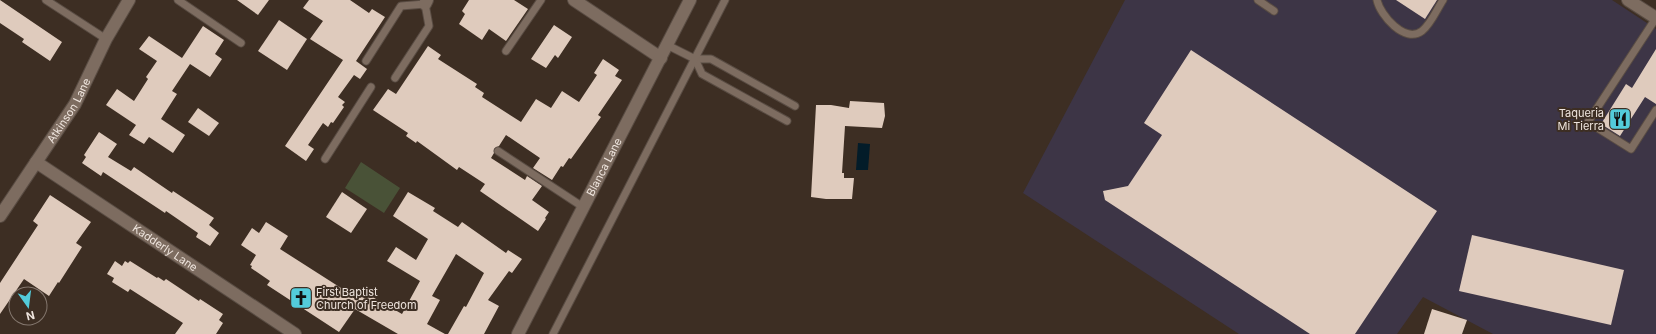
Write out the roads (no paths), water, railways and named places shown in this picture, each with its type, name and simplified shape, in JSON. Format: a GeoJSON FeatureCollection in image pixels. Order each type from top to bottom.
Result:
{"type":"FeatureCollection","features":[{"type":"Feature","properties":{"kind":"street","name":"Atkinson Lane"},"geometry":{"type":"LineString","coordinates":[[0,216],[75,104],[106,39],[129,0]]}},
{"type":"Feature","properties":{"kind":"street"},"geometry":{"type":"LineString","coordinates":[[574,0],[661,58]]}},
{"type":"Feature","properties":{"kind":"street","name":"Blanca Lane"},"geometry":{"type":"LineString","coordinates":[[518,334],[690,0]]}},
{"type":"Feature","properties":{"kind":"street"},"geometry":{"type":"LineString","coordinates":[[1632,1],[1656,18]]}},
{"type":"Feature","properties":{"kind":"street","name":"Kadderly Lane"},"geometry":{"type":"LineString","coordinates":[[36,162],[295,334]]}},
{"type":"Feature","properties":{"kind":"lane"},"geometry":{"type":"LineString","coordinates":[[46,0],[106,39]]}},
{"type":"Feature","properties":{"kind":"lane"},"geometry":{"type":"LineString","coordinates":[[178,0],[241,43]]}},
{"type":"Feature","properties":{"kind":"lane"},"geometry":{"type":"LineString","coordinates":[[506,51],[541,0]]}},
{"type":"Feature","properties":{"kind":"lane"},"geometry":{"type":"LineString","coordinates":[[553,334],[725,0]]}},
{"type":"Feature","properties":{"kind":"lane"},"geometry":{"type":"LineString","coordinates":[[1258,0],[1274,11]]}},
{"type":"Feature","properties":{"kind":"lane"},"geometry":{"type":"LineString","coordinates":[[1377,0],[1389,22],[1410,34],[1418,33],[1424,28],[1443,0]]}},
{"type":"Feature","properties":{"kind":"lane"},"geometry":{"type":"LineString","coordinates":[[366,61],[401,6],[426,2],[429,26],[395,78]]}},
{"type":"Feature","properties":{"kind":"lane"},"geometry":{"type":"LineString","coordinates":[[1656,18],[1588,122],[1631,149],[1656,110]]}},
{"type":"Feature","properties":{"kind":"lane"},"geometry":{"type":"LineString","coordinates":[[667,45],[695,59],[711,59],[794,106]]}},
{"type":"Feature","properties":{"kind":"lane"},"geometry":{"type":"LineString","coordinates":[[695,59],[702,74],[787,121]]}},
{"type":"Feature","properties":{"kind":"lane"},"geometry":{"type":"LineString","coordinates":[[325,159],[372,87]]}},
{"type":"Feature","properties":{"kind":"lane"},"geometry":{"type":"LineString","coordinates":[[498,151],[584,207]]}},
{"type":"Feature","properties":{"kind":"water"},"geometry":{"type":"Polygon","coordinates":[[[858,143],[870,144],[868,170],[856,170],[858,143]]]}},
{"type":"Feature","properties":{"kind":"place","name":"Taqueria Mi Tierra"},"geometry":{"type":"Point","coordinates":[1620,119]}},
{"type":"Feature","properties":{"kind":"place","name":"First Baptist Church of Freedom"},"geometry":{"type":"Point","coordinates":[301,298]}}]}
